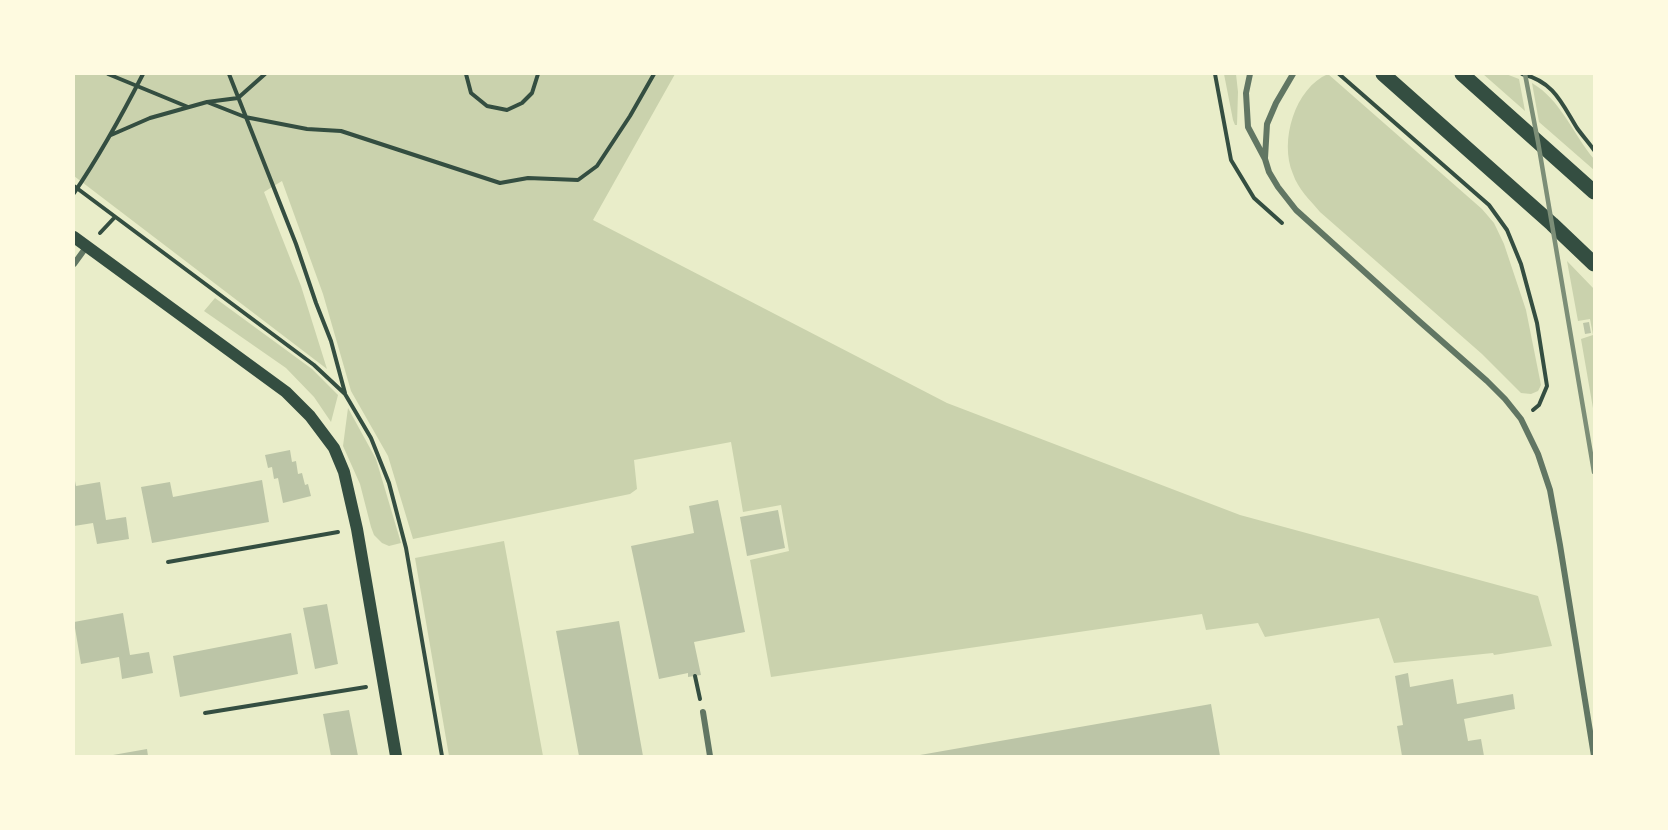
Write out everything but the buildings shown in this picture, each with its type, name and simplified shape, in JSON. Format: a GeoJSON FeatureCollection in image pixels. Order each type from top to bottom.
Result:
{"type":"FeatureCollection","features":[{"type":"Feature","properties":{"kind":"main road"},"geometry":{"type":"LineString","coordinates":[[1383,74],[1594,264]]}},
{"type":"Feature","properties":{"kind":"main road"},"geometry":{"type":"LineString","coordinates":[[1462,74],[1594,192]]}},
{"type":"Feature","properties":{"kind":"main road"},"geometry":{"type":"LineString","coordinates":[[74,237],[286,392],[310,416],[334,448],[344,472],[357,529],[396,756]]}},
{"type":"Feature","properties":{"kind":"street"},"geometry":{"type":"LineString","coordinates":[[1250,74],[1246,93],[1248,127],[1265,159],[1269,172],[1296,210],[1487,381],[1521,419],[1538,454],[1550,490],[1594,756]]}},
{"type":"Feature","properties":{"kind":"street"},"geometry":{"type":"LineString","coordinates":[[1265,159],[1267,124],[1293,74]]}},
{"type":"Feature","properties":{"kind":"street"},"geometry":{"type":"LineString","coordinates":[[74,264],[87,246]]}},
{"type":"Feature","properties":{"kind":"street"},"geometry":{"type":"LineString","coordinates":[[703,712],[710,756]]}},
{"type":"Feature","properties":{"kind":"path"},"geometry":{"type":"LineString","coordinates":[[108,74],[189,107]]}},
{"type":"Feature","properties":{"kind":"path"},"geometry":{"type":"LineString","coordinates":[[74,193],[124,113],[143,74]]}},
{"type":"Feature","properties":{"kind":"path"},"geometry":{"type":"LineString","coordinates":[[229,74],[296,244],[331,341],[345,394]]}},
{"type":"Feature","properties":{"kind":"path"},"geometry":{"type":"LineString","coordinates":[[111,135],[150,118],[207,102],[238,98],[265,74]]}},
{"type":"Feature","properties":{"kind":"path"},"geometry":{"type":"LineString","coordinates":[[466,74],[471,93],[487,106],[507,110],[522,103],[532,93],[537,74]]}},
{"type":"Feature","properties":{"kind":"path"},"geometry":{"type":"LineString","coordinates":[[207,102],[245,117],[307,129],[341,131],[500,183],[528,178],[578,180],[597,166],[654,74]]}},
{"type":"Feature","properties":{"kind":"path"},"geometry":{"type":"LineString","coordinates":[[1339,74],[1489,206],[1506,230],[1521,264],[1534,313],[1547,386],[1539,405],[1521,419]]}},
{"type":"Feature","properties":{"kind":"path"},"geometry":{"type":"LineString","coordinates":[[1522,74],[1537,76],[1554,92],[1594,150]]}},
{"type":"Feature","properties":{"kind":"path"},"geometry":{"type":"LineString","coordinates":[[168,562],[357,529]]}},
{"type":"Feature","properties":{"kind":"path"},"geometry":{"type":"LineString","coordinates":[[205,713],[384,684]]}},
{"type":"Feature","properties":{"kind":"green space"},"geometry":{"type":"Polygon","coordinates":[[[74,74],[675,74],[593,220],[947,403],[1240,515],[1538,596],[1552,646],[1494,655],[1493,653],[1394,663],[1379,618],[1265,637],[1258,623],[1206,630],[1202,614],[771,677],[750,560],[789,551],[781,505],[743,512],[731,442],[634,460],[637,489],[630,494],[413,539],[388,456],[351,391],[323,294],[282,181],[264,192],[301,286],[327,369],[74,176],[74,74]]]}},
{"type":"Feature","properties":{"kind":"green space"},"geometry":{"type":"Polygon","coordinates":[[[1224,74],[1236,74],[1237,125],[1233,120],[1224,74]]]}},
{"type":"Feature","properties":{"kind":"green space"},"geometry":{"type":"Polygon","coordinates":[[[1328,74],[1482,209],[1494,223],[1504,244],[1526,310],[1541,385],[1538,391],[1531,394],[1521,393],[1482,354],[1320,212],[1301,189],[1289,161],[1289,132],[1299,103],[1307,91],[1316,81],[1328,74]]]}},
{"type":"Feature","properties":{"kind":"green space"},"geometry":{"type":"Polygon","coordinates":[[[1483,74],[1506,74],[1519,79],[1525,111],[1483,74]]]}},
{"type":"Feature","properties":{"kind":"green space"},"geometry":{"type":"Polygon","coordinates":[[[1532,83],[1559,108],[1594,159],[1594,170],[1539,122],[1532,83]]]}},
{"type":"Feature","properties":{"kind":"green space"},"geometry":{"type":"Polygon","coordinates":[[[1567,261],[1594,289],[1594,414],[1581,339],[1593,335],[1590,319],[1578,321],[1567,261]]]}},
{"type":"Feature","properties":{"kind":"green space"},"geometry":{"type":"Polygon","coordinates":[[[215,298],[312,369],[338,395],[331,422],[314,397],[286,368],[204,311],[215,298]]]}},
{"type":"Feature","properties":{"kind":"green space"},"geometry":{"type":"Polygon","coordinates":[[[348,408],[376,459],[401,543],[389,546],[374,535],[360,484],[343,446],[348,408]]]}},
{"type":"Feature","properties":{"kind":"green space"},"geometry":{"type":"Polygon","coordinates":[[[504,541],[543,756],[449,756],[415,558],[504,541]]]}},
{"type":"Feature","properties":{"kind":"railway"},"geometry":{"type":"LineString","coordinates":[[1525,74],[1594,472]]}}]}
